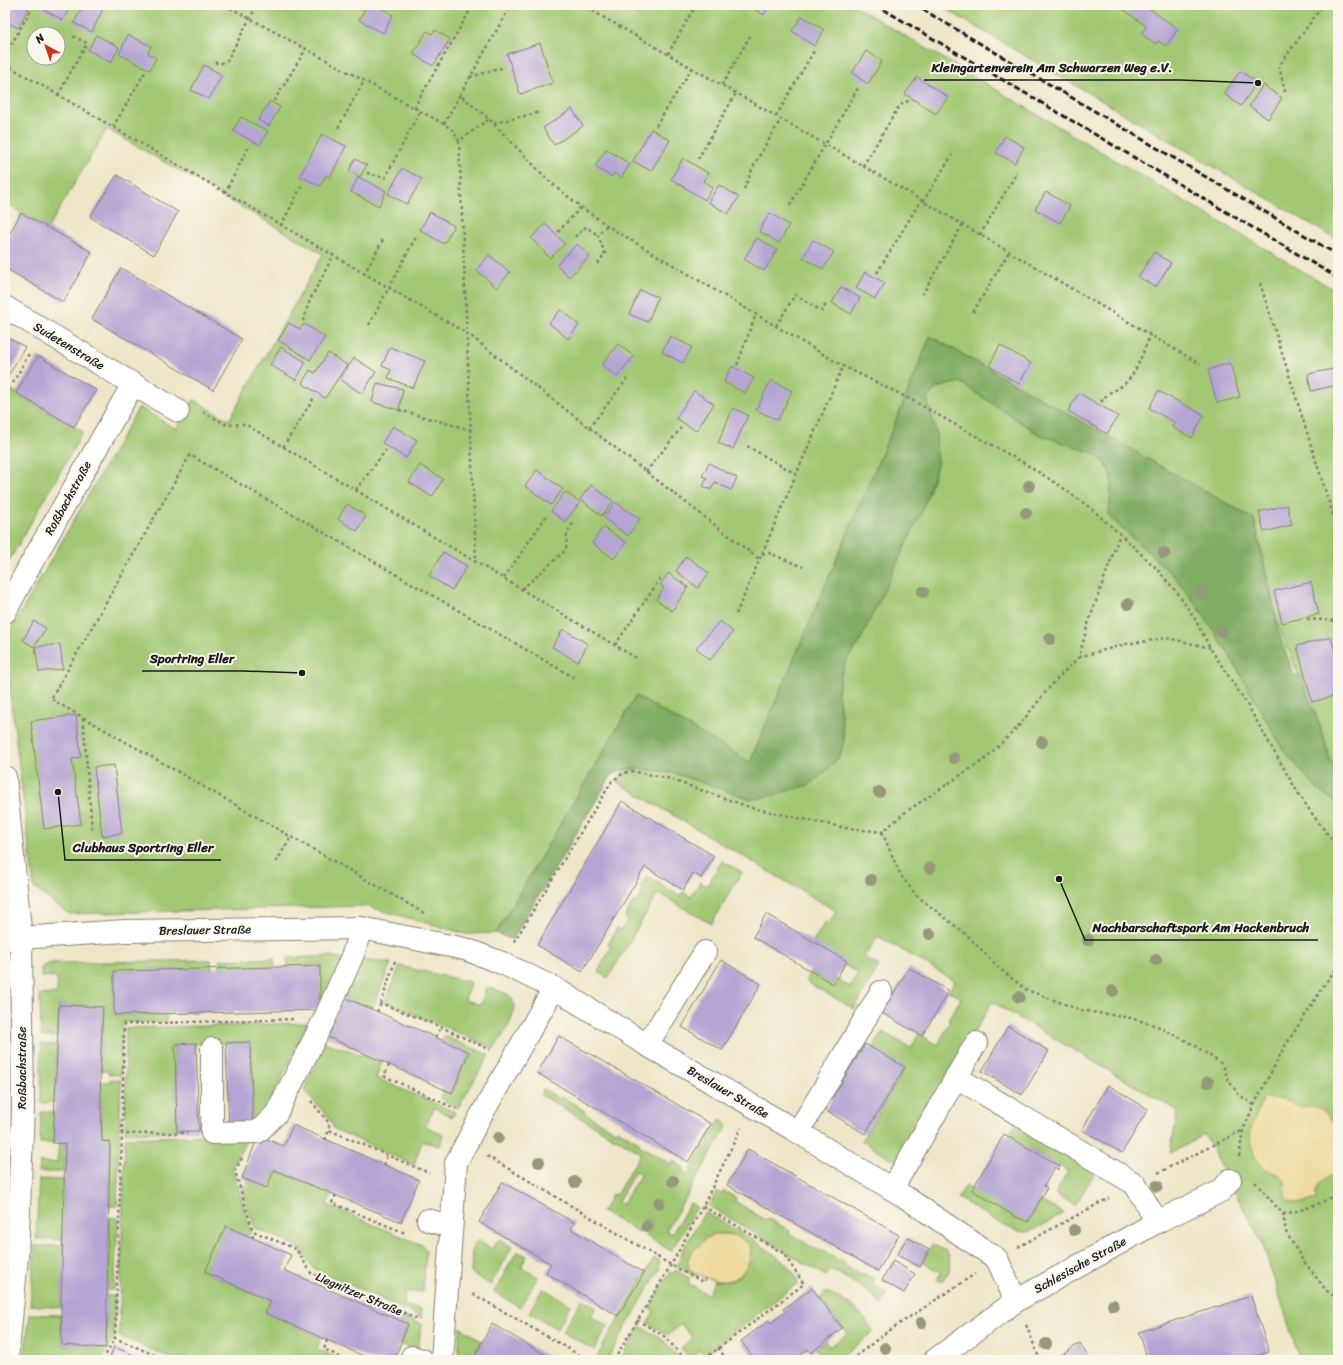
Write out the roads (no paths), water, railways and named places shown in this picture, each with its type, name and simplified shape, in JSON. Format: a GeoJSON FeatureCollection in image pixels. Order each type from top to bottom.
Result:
{"type":"FeatureCollection","features":[{"type":"Feature","properties":{"kind":"street","name":"Sudetenstraße"},"geometry":{"type":"LineString","coordinates":[[5,307],[178,411]]}},
{"type":"Feature","properties":{"kind":"street","name":"Roßbachstraße"},"geometry":{"type":"LineString","coordinates":[[5,612],[133,384]]}},
{"type":"Feature","properties":{"kind":"street","name":"Roßbachstraße"},"geometry":{"type":"LineString","coordinates":[[5,777],[23,1109],[17,1258],[7,1360]]}},
{"type":"Feature","properties":{"kind":"street","name":"Breslauer Straße"},"geometry":{"type":"LineString","coordinates":[[13,939],[125,931],[361,928],[465,949],[502,963],[554,988],[647,1045],[798,1132],[892,1189],[997,1259],[1016,1302]]}},
{"type":"Feature","properties":{"kind":"street"},"geometry":{"type":"LineString","coordinates":[[212,1049],[212,1133],[258,1132],[276,1114],[325,1018],[353,954],[361,928]]}},
{"type":"Feature","properties":{"kind":"street"},"geometry":{"type":"LineString","coordinates":[[647,1045],[705,952]]}},
{"type":"Feature","properties":{"kind":"street"},"geometry":{"type":"LineString","coordinates":[[442,1360],[456,1163],[512,1060],[554,988]]}},
{"type":"Feature","properties":{"kind":"street"},"geometry":{"type":"LineString","coordinates":[[798,1132],[881,992]]}},
{"type":"Feature","properties":{"kind":"street"},"geometry":{"type":"LineString","coordinates":[[892,1189],[976,1043]]}},
{"type":"Feature","properties":{"kind":"street"},"geometry":{"type":"LineString","coordinates":[[956,1077],[1135,1184],[1157,1222]]}},
{"type":"Feature","properties":{"kind":"street","name":"Schlesische Straße"},"geometry":{"type":"LineString","coordinates":[[935,1360],[1016,1302],[1157,1222],[1220,1191],[1230,1180]]}},
{"type":"Feature","properties":{"kind":"street"},"geometry":{"type":"LineString","coordinates":[[428,1220],[452,1227]]}},
{"type":"Feature","properties":{"kind":"railway"},"geometry":{"type":"LineString","coordinates":[[876,5],[1338,278]]}},
{"type":"Feature","properties":{"kind":"railway"},"geometry":{"type":"LineString","coordinates":[[915,5],[1338,255]]}},
{"type":"Feature","properties":{"kind":"place","name":"Kleingartenverein Am Schwarzen Weg e.V."},"geometry":{"type":"Point","coordinates":[1258,83]}},
{"type":"Feature","properties":{"kind":"place","name":"Sportring Eller"},"geometry":{"type":"Point","coordinates":[302,673]}},
{"type":"Feature","properties":{"kind":"place","name":"Clubhaus Sportring Eller"},"geometry":{"type":"Point","coordinates":[58,792]}},
{"type":"Feature","properties":{"kind":"place","name":"Nachbarschaftspark Am Hackenbruch"},"geometry":{"type":"Point","coordinates":[1059,879]}}]}
